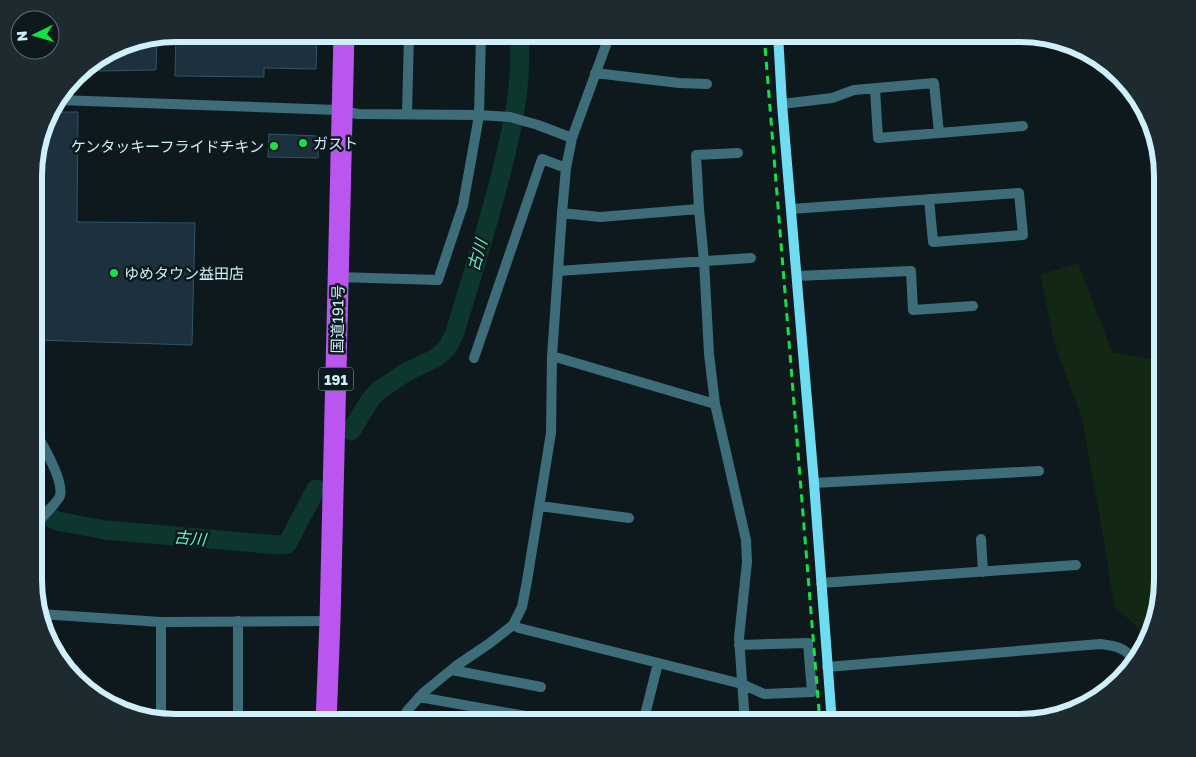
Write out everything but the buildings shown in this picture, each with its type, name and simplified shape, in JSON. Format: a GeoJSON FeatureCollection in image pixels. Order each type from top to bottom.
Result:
{"type":"FeatureCollection","features":[{"type":"Feature","properties":{"kind":"highway","name":"国道191号"},"geometry":{"type":"LineString","coordinates":[[326,714],[344,43]]}},
{"type":"Feature","properties":{"kind":"street"},"geometry":{"type":"LineString","coordinates":[[405,714],[419,697],[452,670],[514,625],[522,608],[551,433],[552,356],[566,168],[572,138],[607,42]]}},
{"type":"Feature","properties":{"kind":"street"},"geometry":{"type":"LineString","coordinates":[[778,42],[831,714]]}},
{"type":"Feature","properties":{"kind":"street"},"geometry":{"type":"LineString","coordinates":[[407,114],[409,43]]}},
{"type":"Feature","properties":{"kind":"street"},"geometry":{"type":"LineString","coordinates":[[338,277],[438,280],[462,205],[479,115],[481,43]]}},
{"type":"Feature","properties":{"kind":"street"},"geometry":{"type":"LineString","coordinates":[[595,73],[678,83],[706,84]]}},
{"type":"Feature","properties":{"kind":"street"},"geometry":{"type":"LineString","coordinates":[[782,104],[832,98],[854,90],[934,84],[939,133]]}},
{"type":"Feature","properties":{"kind":"street"},"geometry":{"type":"LineString","coordinates":[[875,89],[878,138],[1023,126]]}},
{"type":"Feature","properties":{"kind":"street"},"geometry":{"type":"LineString","coordinates":[[68,98],[342,110],[358,114],[510,117],[521,119],[572,138]]}},
{"type":"Feature","properties":{"kind":"street"},"geometry":{"type":"LineString","coordinates":[[738,153],[696,155],[698,209],[715,404],[746,540],[747,562],[739,638],[744,714]]}},
{"type":"Feature","properties":{"kind":"street"},"geometry":{"type":"LineString","coordinates":[[474,358],[542,159],[566,168]]}},
{"type":"Feature","properties":{"kind":"street"},"geometry":{"type":"LineString","coordinates":[[791,209],[929,199],[1019,193],[1023,235],[933,242],[929,199]]}},
{"type":"Feature","properties":{"kind":"street"},"geometry":{"type":"LineString","coordinates":[[562,213],[600,217],[698,209]]}},
{"type":"Feature","properties":{"kind":"street"},"geometry":{"type":"LineString","coordinates":[[558,271],[751,258]]}},
{"type":"Feature","properties":{"kind":"street"},"geometry":{"type":"LineString","coordinates":[[796,276],[911,271],[913,310],[973,306]]}},
{"type":"Feature","properties":{"kind":"street"},"geometry":{"type":"LineString","coordinates":[[552,356],[715,404]]}},
{"type":"Feature","properties":{"kind":"street"},"geometry":{"type":"LineString","coordinates":[[42,445],[60,484],[60,496],[42,516]]}},
{"type":"Feature","properties":{"kind":"street"},"geometry":{"type":"LineString","coordinates":[[814,483],[1039,471]]}},
{"type":"Feature","properties":{"kind":"street"},"geometry":{"type":"LineString","coordinates":[[540,506],[629,518]]}},
{"type":"Feature","properties":{"kind":"street"},"geometry":{"type":"LineString","coordinates":[[981,539],[983,572]]}},
{"type":"Feature","properties":{"kind":"street"},"geometry":{"type":"LineString","coordinates":[[821,583],[1076,565]]}},
{"type":"Feature","properties":{"kind":"street"},"geometry":{"type":"LineString","coordinates":[[47,614],[161,622],[330,621]]}},
{"type":"Feature","properties":{"kind":"street"},"geometry":{"type":"LineString","coordinates":[[238,621],[238,714]]}},
{"type":"Feature","properties":{"kind":"street"},"geometry":{"type":"LineString","coordinates":[[161,622],[161,713]]}},
{"type":"Feature","properties":{"kind":"street"},"geometry":{"type":"LineString","coordinates":[[514,625],[519,628],[742,684],[764,694],[812,692],[808,643],[739,646]]}},
{"type":"Feature","properties":{"kind":"street"},"geometry":{"type":"LineString","coordinates":[[828,667],[1100,644],[1116,646],[1131,655]]}},
{"type":"Feature","properties":{"kind":"street"},"geometry":{"type":"LineString","coordinates":[[645,714],[658,663]]}},
{"type":"Feature","properties":{"kind":"street"},"geometry":{"type":"LineString","coordinates":[[452,670],[541,687]]}},
{"type":"Feature","properties":{"kind":"street"},"geometry":{"type":"LineString","coordinates":[[419,697],[514,714]]}},
{"type":"Feature","properties":{"kind":"green space"},"geometry":{"type":"Polygon","coordinates":[[[1078,263],[1112,352],[1153,359],[1153,589],[1151,606],[1142,635],[1134,624],[1114,606],[1082,418],[1055,345],[1040,275],[1078,263]]]}},
{"type":"Feature","properties":{"kind":"waterway","name":"古川"},"geometry":{"type":"LineString","coordinates":[[351,431],[370,400],[378,391],[408,371],[436,358],[447,348],[454,335],[491,211],[510,136],[520,68],[520,43]]}},
{"type":"Feature","properties":{"kind":"waterway","name":"古川"},"geometry":{"type":"LineString","coordinates":[[42,513],[57,521],[105,530],[279,545],[287,544],[316,489]]}},
{"type":"Feature","properties":{"kind":"railway"},"geometry":{"type":"LineString","coordinates":[[765,42],[819,714]]}},
{"type":"Feature","properties":{"kind":"place","name":"ガスト"},"geometry":{"type":"Point","coordinates":[303,143]}},
{"type":"Feature","properties":{"kind":"place","name":"ケンタッキーフライドチキン"},"geometry":{"type":"Point","coordinates":[274,146]}},
{"type":"Feature","properties":{"kind":"place","name":"ゆめタウン益田店"},"geometry":{"type":"Point","coordinates":[114,273]}}]}
